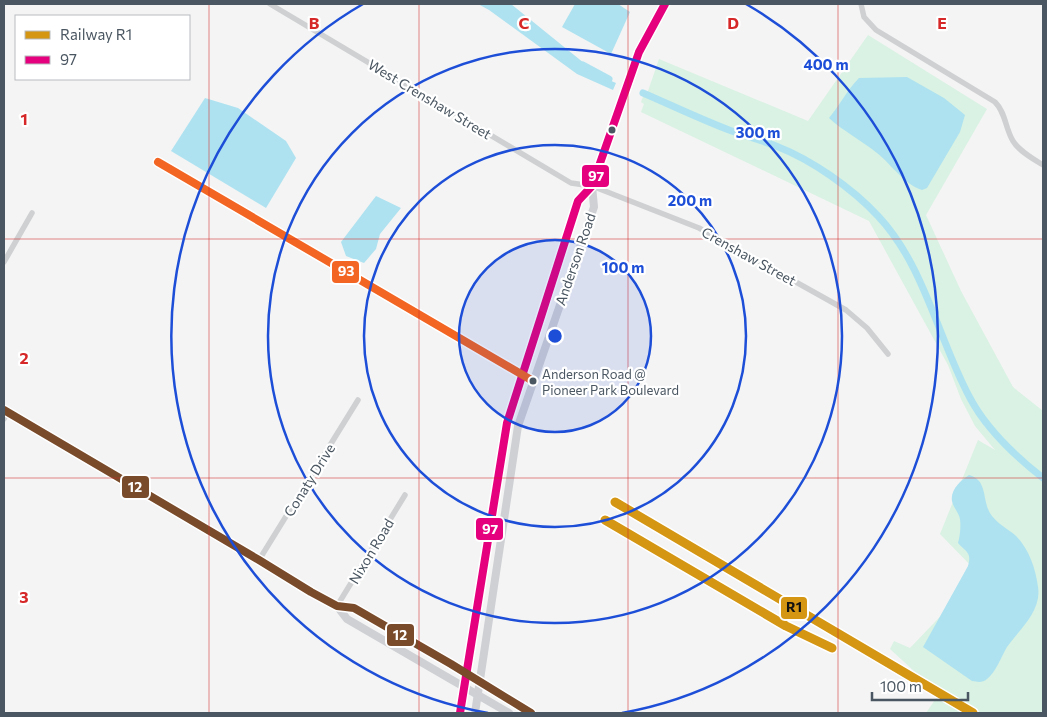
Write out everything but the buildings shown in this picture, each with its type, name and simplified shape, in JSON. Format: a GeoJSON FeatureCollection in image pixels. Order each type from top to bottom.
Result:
{"type":"FeatureCollection","features":[{"type":"Feature","properties":{"kind":"main road","name":"Anderson Road"},"geometry":{"type":"LineString","coordinates":[[460,713],[507,423],[578,201],[592,186],[639,52],[666,4]]}},
{"type":"Feature","properties":{"kind":"main road","name":"Anderson Road"},"geometry":{"type":"LineString","coordinates":[[475,713],[518,426],[594,207],[592,186]]}},
{"type":"Feature","properties":{"kind":"main road"},"geometry":{"type":"LineString","coordinates":[[5,414],[259,560],[311,592],[337,606],[354,608],[531,713]]}},
{"type":"Feature","properties":{"kind":"main road"},"geometry":{"type":"LineString","coordinates":[[337,606],[347,619],[509,713]]}},
{"type":"Feature","properties":{"kind":"street","name":"West Crenshaw Street"},"geometry":{"type":"LineString","coordinates":[[270,4],[571,183],[592,186]]}},
{"type":"Feature","properties":{"kind":"street"},"geometry":{"type":"LineString","coordinates":[[861,4],[864,17],[876,30],[1002,108],[1013,142],[1043,165]]}},
{"type":"Feature","properties":{"kind":"street"},"geometry":{"type":"LineString","coordinates":[[158,162],[533,381]]}},
{"type":"Feature","properties":{"kind":"street","name":"Crenshaw Street"},"geometry":{"type":"LineString","coordinates":[[592,186],[699,228],[846,310],[867,328],[888,354]]}},
{"type":"Feature","properties":{"kind":"street"},"geometry":{"type":"LineString","coordinates":[[4,262],[32,213]]}},
{"type":"Feature","properties":{"kind":"street","name":"Conaty Drive"},"geometry":{"type":"LineString","coordinates":[[259,560],[358,400]]}},
{"type":"Feature","properties":{"kind":"street","name":"Nixon Road"},"geometry":{"type":"LineString","coordinates":[[337,606],[405,496]]}},
{"type":"Feature","properties":{"kind":"green space"},"geometry":{"type":"Polygon","coordinates":[[[868,35],[987,109],[926,215],[961,291],[1013,387],[1043,411],[1043,713],[926,713],[939,694],[890,649],[894,641],[910,648],[980,575],[940,534],[978,440],[995,450],[975,426],[961,399],[948,365],[869,221],[641,112],[644,104],[641,102],[644,94],[647,94],[659,59],[808,121],[868,35]]]}},
{"type":"Feature","properties":{"kind":"water"},"geometry":{"type":"Polygon","coordinates":[[[478,4],[511,4],[600,76],[616,83],[613,90],[577,74],[478,4]]]}},
{"type":"Feature","properties":{"kind":"water"},"geometry":{"type":"Polygon","coordinates":[[[575,4],[618,4],[630,12],[611,54],[562,27],[575,4]]]}},
{"type":"Feature","properties":{"kind":"water"},"geometry":{"type":"Polygon","coordinates":[[[907,77],[944,98],[965,115],[960,132],[927,188],[922,190],[909,183],[877,153],[829,118],[859,78],[907,77]]]}},
{"type":"Feature","properties":{"kind":"water"},"geometry":{"type":"Polygon","coordinates":[[[205,98],[238,108],[286,141],[296,158],[266,208],[171,151],[205,98]]]}},
{"type":"Feature","properties":{"kind":"water"},"geometry":{"type":"Polygon","coordinates":[[[376,196],[401,208],[380,234],[376,249],[364,263],[346,256],[341,242],[376,196]]]}},
{"type":"Feature","properties":{"kind":"water"},"geometry":{"type":"Polygon","coordinates":[[[969,475],[975,478],[982,486],[992,516],[1015,535],[1024,546],[1034,567],[1038,587],[1037,604],[1029,620],[1007,647],[993,672],[987,679],[980,682],[972,681],[923,647],[968,566],[969,555],[958,543],[960,519],[952,497],[957,486],[969,475]]]}},
{"type":"Feature","properties":{"kind":"waterway"},"geometry":{"type":"LineString","coordinates":[[583,65],[609,79]]}},
{"type":"Feature","properties":{"kind":"waterway"},"geometry":{"type":"LineString","coordinates":[[643,93],[718,126],[790,152],[831,176],[868,206],[894,236],[908,257],[930,304],[959,375],[977,410],[1002,442],[1043,478]]}},
{"type":"Feature","properties":{"kind":"rail line","name":"R1"},"geometry":{"type":"LineString","coordinates":[[615,502],[973,713]]}},
{"type":"Feature","properties":{"kind":"rail line","name":"R1"},"geometry":{"type":"LineString","coordinates":[[605,520],[786,626],[832,648]]}},
{"type":"Feature","properties":{"kind":"transit line","name":"97"},"geometry":{"type":"LineString","coordinates":[[460,713],[507,423],[578,201],[592,186],[639,52],[665,4]]}},
{"type":"Feature","properties":{"kind":"transit line","name":"93"},"geometry":{"type":"LineString","coordinates":[[158,162],[533,381]]}},
{"type":"Feature","properties":{"kind":"transit line","name":"12"},"geometry":{"type":"LineString","coordinates":[[4,410],[311,592],[337,606],[354,608],[531,713]]}},
{"type":"Feature","properties":{"kind":"place","name":"Anderson Road @ Pioneer Park Boulevard"},"geometry":{"type":"Point","coordinates":[533,381]}}]}
